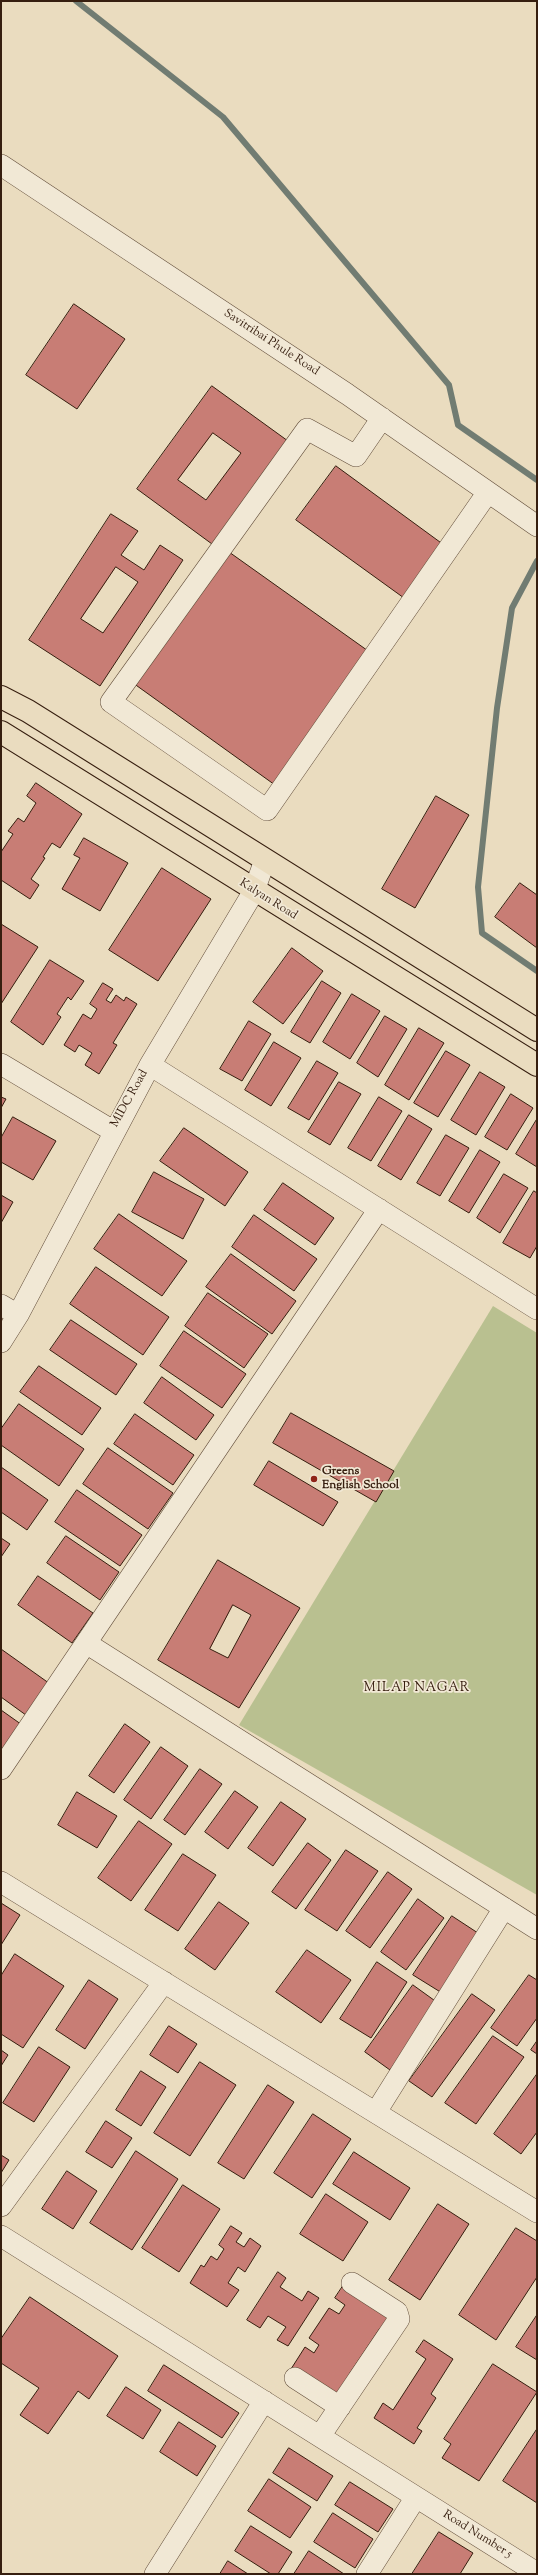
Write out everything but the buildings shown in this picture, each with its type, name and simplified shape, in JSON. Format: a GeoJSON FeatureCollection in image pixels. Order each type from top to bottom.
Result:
{"type":"FeatureCollection","features":[{"type":"Feature","properties":{"kind":"main road"},"geometry":{"type":"LineString","coordinates":[[1,697],[82,745],[537,1030]]}},
{"type":"Feature","properties":{"kind":"main road","name":"Kalyan Road"},"geometry":{"type":"LineString","coordinates":[[1,732],[254,891],[537,1065]]}},
{"type":"Feature","properties":{"kind":"main road"},"geometry":{"type":"LineString","coordinates":[[63,772],[82,745]]}},
{"type":"Feature","properties":{"kind":"street","name":"Savitribai Phule Road"},"geometry":{"type":"LineString","coordinates":[[1,165],[382,418],[537,526]]}},
{"type":"Feature","properties":{"kind":"street"},"geometry":{"type":"LineString","coordinates":[[382,418],[356,456],[307,429],[111,702],[267,810],[488,492]]}},
{"type":"Feature","properties":{"kind":"street","name":"MIDC Road"},"geometry":{"type":"LineString","coordinates":[[1,1342],[9,1310],[150,1065],[254,891],[265,860]]}},
{"type":"Feature","properties":{"kind":"street"},"geometry":{"type":"LineString","coordinates":[[1,1064],[113,1131]]}},
{"type":"Feature","properties":{"kind":"street"},"geometry":{"type":"LineString","coordinates":[[150,1065],[537,1309]]}},
{"type":"Feature","properties":{"kind":"street"},"geometry":{"type":"LineString","coordinates":[[1,1769],[379,1209]]}},
{"type":"Feature","properties":{"kind":"street"},"geometry":{"type":"LineString","coordinates":[[86,1643],[537,1929]]}},
{"type":"Feature","properties":{"kind":"street"},"geometry":{"type":"LineString","coordinates":[[1,1882],[537,2212]]}},
{"type":"Feature","properties":{"kind":"street"},"geometry":{"type":"LineString","coordinates":[[376,2112],[504,1908]]}},
{"type":"Feature","properties":{"kind":"street"},"geometry":{"type":"LineString","coordinates":[[1,2206],[164,1982]]}},
{"type":"Feature","properties":{"kind":"street","name":"Road Number 5"},"geometry":{"type":"LineString","coordinates":[[1,2236],[537,2573]]}},
{"type":"Feature","properties":{"kind":"street"},"geometry":{"type":"LineString","coordinates":[[320,2436],[399,2319],[397,2312],[352,2283]]}},
{"type":"Feature","properties":{"kind":"street"},"geometry":{"type":"LineString","coordinates":[[295,2378],[340,2407]]}},
{"type":"Feature","properties":{"kind":"street"},"geometry":{"type":"LineString","coordinates":[[154,2574],[264,2402]]}},
{"type":"Feature","properties":{"kind":"street"},"geometry":{"type":"LineString","coordinates":[[367,2574],[416,2497]]}},
{"type":"Feature","properties":{"kind":"green space"},"geometry":{"type":"Polygon","coordinates":[[[493,1306],[537,1333],[537,1895],[239,1725],[493,1306]]]}},
{"type":"Feature","properties":{"kind":"waterway"},"geometry":{"type":"LineString","coordinates":[[76,1],[223,117],[449,385],[458,425],[537,480]]}},
{"type":"Feature","properties":{"kind":"waterway"},"geometry":{"type":"LineString","coordinates":[[537,561],[512,608],[497,708],[478,887],[482,933],[537,971]]}},
{"type":"Feature","properties":{"kind":"place","name":"Greens English School"},"geometry":{"type":"Point","coordinates":[314,1479]}},
{"type":"Feature","properties":{"kind":"district","name":"MILAP NAGAR"},"geometry":{"type":"Point","coordinates":[417,1689]}}]}
